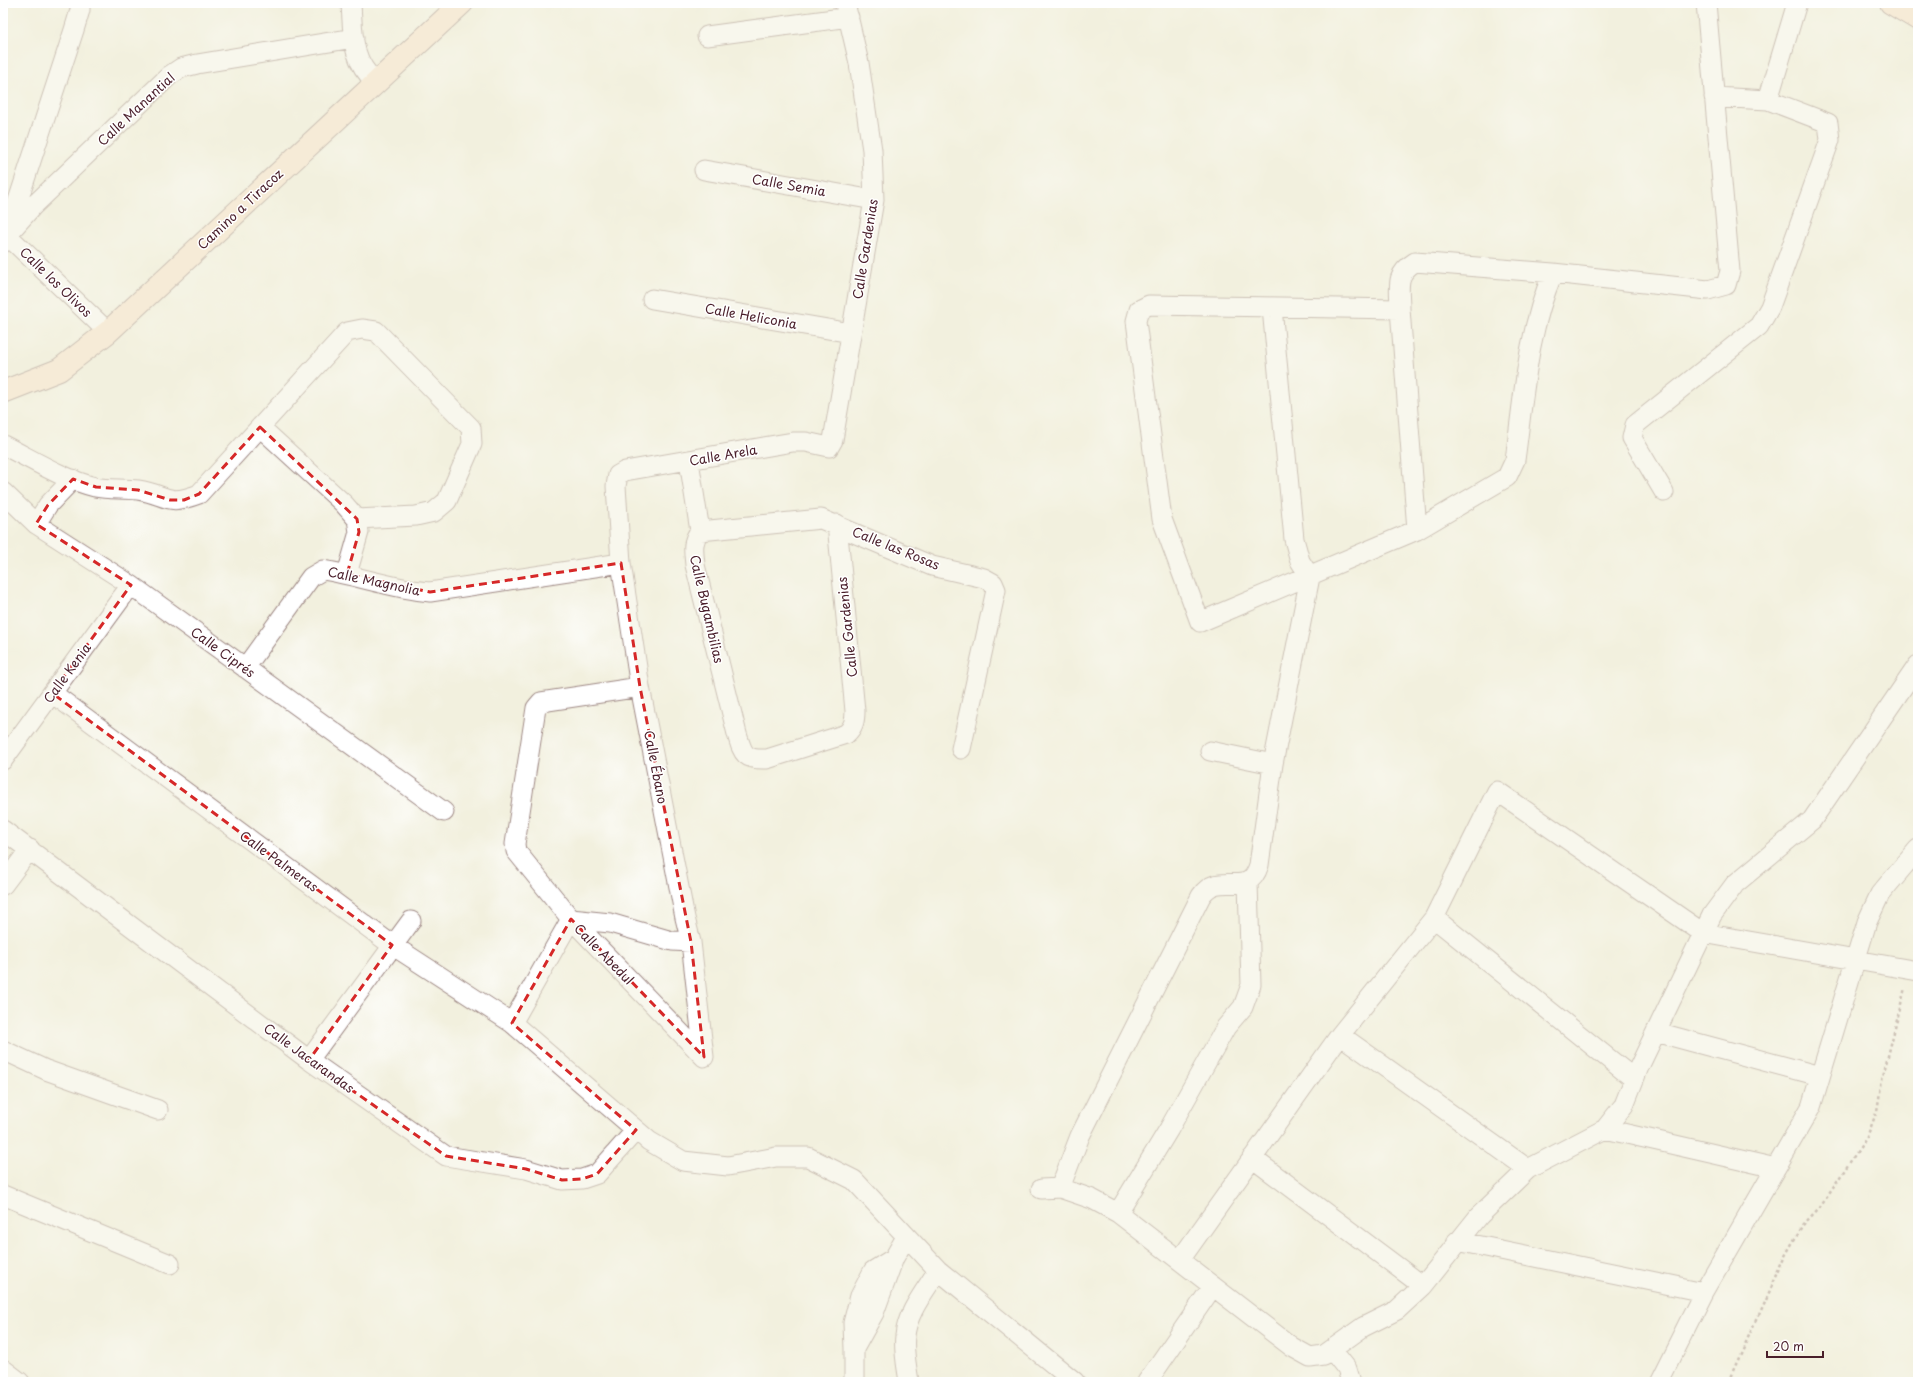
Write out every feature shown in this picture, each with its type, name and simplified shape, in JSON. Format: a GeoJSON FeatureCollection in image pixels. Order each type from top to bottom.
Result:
{"type":"FeatureCollection","features":[{"type":"Feature","properties":{"kind":"street"},"geometry":{"type":"LineString","coordinates":[[4,237],[76,23],[80,10],[80,3]]}},
{"type":"Feature","properties":{"kind":"street"},"geometry":{"type":"LineString","coordinates":[[351,3],[354,38],[358,59],[365,73],[376,82]]}},
{"type":"Feature","properties":{"kind":"street","name":"Camino a Tiracoz"},"geometry":{"type":"LineString","coordinates":[[3,392],[59,370],[108,332],[462,3]]}},
{"type":"Feature","properties":{"kind":"street"},"geometry":{"type":"LineString","coordinates":[[1417,530],[1400,309],[1399,280],[1405,268],[1415,262],[1553,273],[1708,290],[1726,285],[1730,271],[1706,3]]}},
{"type":"Feature","properties":{"kind":"street"},"geometry":{"type":"LineString","coordinates":[[1768,100],[1797,3]]}},
{"type":"Feature","properties":{"kind":"street"},"geometry":{"type":"LineString","coordinates":[[1891,3],[1918,19]]}},
{"type":"Feature","properties":{"kind":"street"},"geometry":{"type":"LineString","coordinates":[[707,36],[847,10]]}},
{"type":"Feature","properties":{"kind":"street","name":"Calle Gardenias"},"geometry":{"type":"LineString","coordinates":[[830,447],[833,440],[850,333],[874,200],[872,150],[859,63],[847,10]]}},
{"type":"Feature","properties":{"kind":"street","name":"Calle Manantial"},"geometry":{"type":"LineString","coordinates":[[4,237],[168,76],[181,68],[197,64],[354,38]]}},
{"type":"Feature","properties":{"kind":"street"},"geometry":{"type":"LineString","coordinates":[[1664,492],[1632,438],[1635,426],[1759,326],[1770,307],[1830,140],[1828,123],[1768,100],[1714,97]]}},
{"type":"Feature","properties":{"kind":"street","name":"Calle Semia"},"geometry":{"type":"LineString","coordinates":[[704,170],[874,200]]}},
{"type":"Feature","properties":{"kind":"street","name":"Calle los Olivos"},"geometry":{"type":"LineString","coordinates":[[4,237],[108,332]]}},
{"type":"Feature","properties":{"kind":"street"},"geometry":{"type":"LineString","coordinates":[[1400,309],[1150,305],[1138,310],[1136,321],[1162,519],[1200,622],[1417,530],[1507,477],[1516,460],[1531,340],[1541,300],[1553,273]]}},
{"type":"Feature","properties":{"kind":"street","name":"Calle Heliconia"},"geometry":{"type":"LineString","coordinates":[[652,299],[850,333]]}},
{"type":"Feature","properties":{"kind":"street"},"geometry":{"type":"LineString","coordinates":[[1060,1188],[1080,1136],[1201,896],[1207,887],[1218,884],[1248,882],[1256,876],[1259,865],[1273,764],[1310,576],[1300,561],[1294,539],[1272,308]]}},
{"type":"Feature","properties":{"kind":"street"},"geometry":{"type":"LineString","coordinates":[[3,445],[73,479],[96,487],[138,490],[170,500],[184,500],[199,494],[347,332],[362,329],[376,331],[471,428],[472,444],[447,501],[434,512],[416,516],[357,519]]}},
{"type":"Feature","properties":{"kind":"street"},"geometry":{"type":"LineString","coordinates":[[260,427],[344,504],[357,519],[359,532],[347,574]]}},
{"type":"Feature","properties":{"kind":"street","name":"Calle Arela"},"geometry":{"type":"LineString","coordinates":[[618,476],[625,472],[793,442],[806,442],[830,447]]}},
{"type":"Feature","properties":{"kind":"street","name":"Calle Bugambilias"},"geometry":{"type":"LineString","coordinates":[[689,461],[700,531],[695,537],[693,545],[695,565],[737,734],[743,751],[747,756]]}},
{"type":"Feature","properties":{"kind":"street","name":"Calle Ébano"},"geometry":{"type":"LineString","coordinates":[[618,476],[616,486],[621,563],[640,687],[684,918],[691,942],[704,1057]]}},
{"type":"Feature","properties":{"kind":"street"},"geometry":{"type":"LineString","coordinates":[[36,524],[48,505],[73,479]]}},
{"type":"Feature","properties":{"kind":"street","name":"Calle Ciprés"},"geometry":{"type":"LineString","coordinates":[[3,492],[36,524],[131,585],[444,812]]}},
{"type":"Feature","properties":{"kind":"street","name":"Calle las Rosas"},"geometry":{"type":"LineString","coordinates":[[700,531],[808,519],[821,519],[837,524],[932,566],[984,578],[993,583],[996,590],[962,749]]}},
{"type":"Feature","properties":{"kind":"street","name":"Calle Gardenias"},"geometry":{"type":"LineString","coordinates":[[747,756],[754,759],[767,759],[846,734],[852,729],[855,721],[855,711],[837,524]]}},
{"type":"Feature","properties":{"kind":"street","name":"Calle Magnolia"},"geometry":{"type":"LineString","coordinates":[[245,668],[311,577],[322,570],[347,574],[396,587],[430,592],[621,563]]}},
{"type":"Feature","properties":{"kind":"street","name":"Calle Kenia"},"geometry":{"type":"LineString","coordinates":[[3,760],[131,585]]}},
{"type":"Feature","properties":{"kind":"street"},"geometry":{"type":"LineString","coordinates":[[1041,1189],[1060,1188],[1092,1199],[1118,1213],[1292,1347],[1310,1357],[1324,1355],[1363,1327],[1397,1310],[1423,1286],[1457,1241],[1479,1216],[1528,1169],[1605,1129],[1624,1105],[1634,1079],[1712,915],[1735,884],[1812,820],[1918,665]]}},
{"type":"Feature","properties":{"kind":"street"},"geometry":{"type":"LineString","coordinates":[[640,687],[541,702],[536,708],[515,844],[516,851],[571,919],[610,923],[672,940],[691,942]]}},
{"type":"Feature","properties":{"kind":"street","name":"Calle Palmeras"},"geometry":{"type":"LineString","coordinates":[[52,693],[392,945],[512,1023],[649,1141],[683,1161],[728,1166],[776,1157],[808,1157],[854,1180],[938,1270],[1075,1382]]}},
{"type":"Feature","properties":{"kind":"street"},"geometry":{"type":"LineString","coordinates":[[1210,751],[1273,764]]}},
{"type":"Feature","properties":{"kind":"street"},"geometry":{"type":"LineString","coordinates":[[1180,1260],[1340,1035],[1434,918],[1497,791],[1703,933],[1914,970]]}},
{"type":"Feature","properties":{"kind":"street","name":"Calle Jacarandas"},"geometry":{"type":"LineString","coordinates":[[3,830],[309,1060],[446,1156],[526,1169],[562,1180],[582,1179],[597,1174],[636,1130]]}},
{"type":"Feature","properties":{"kind":"street"},"geometry":{"type":"LineString","coordinates":[[3,885],[30,849]]}},
{"type":"Feature","properties":{"kind":"street"},"geometry":{"type":"LineString","coordinates":[[1659,1382],[1704,1292],[1811,1107],[1867,922],[1880,894],[1918,849]]}},
{"type":"Feature","properties":{"kind":"street"},"geometry":{"type":"LineString","coordinates":[[1118,1213],[1169,1129],[1226,1027],[1243,1007],[1251,985],[1248,882]]}},
{"type":"Feature","properties":{"kind":"street"},"geometry":{"type":"LineString","coordinates":[[1434,918],[1634,1079]]}},
{"type":"Feature","properties":{"kind":"street","name":"Calle Abedul"},"geometry":{"type":"LineString","coordinates":[[512,1023],[571,919],[704,1057]]}},
{"type":"Feature","properties":{"kind":"street"},"geometry":{"type":"LineString","coordinates":[[309,1060],[411,921]]}},
{"type":"Feature","properties":{"kind":"street"},"geometry":{"type":"LineString","coordinates":[[1656,1032],[1820,1076]]}},
{"type":"Feature","properties":{"kind":"street"},"geometry":{"type":"LineString","coordinates":[[1340,1035],[1528,1169]]}},
{"type":"Feature","properties":{"kind":"street"},"geometry":{"type":"LineString","coordinates":[[3,1050],[46,1070],[158,1110]]}},
{"type":"Feature","properties":{"kind":"street"},"geometry":{"type":"LineString","coordinates":[[1605,1129],[1776,1168]]}},
{"type":"Feature","properties":{"kind":"street"},"geometry":{"type":"LineString","coordinates":[[1252,1158],[1423,1286]]}},
{"type":"Feature","properties":{"kind":"street"},"geometry":{"type":"LineString","coordinates":[[3,1196],[170,1264]]}},
{"type":"Feature","properties":{"kind":"street"},"geometry":{"type":"LineString","coordinates":[[854,1382],[854,1349],[874,1312],[894,1258],[906,1237]]}},
{"type":"Feature","properties":{"kind":"street"},"geometry":{"type":"LineString","coordinates":[[1457,1241],[1704,1292]]}},
{"type":"Feature","properties":{"kind":"street"},"geometry":{"type":"LineString","coordinates":[[909,1382],[905,1353],[905,1336],[910,1318],[938,1270]]}},
{"type":"Feature","properties":{"kind":"street"},"geometry":{"type":"LineString","coordinates":[[1147,1382],[1213,1286]]}},
{"type":"Feature","properties":{"kind":"street"},"geometry":{"type":"LineString","coordinates":[[1332,1350],[1348,1369],[1351,1382]]}},
{"type":"Feature","properties":{"kind":"street"},"geometry":{"type":"LineString","coordinates":[[3,1368],[20,1382]]}},
{"type":"Feature","properties":{"kind":"path"},"geometry":{"type":"LineString","coordinates":[[1728,1382],[1785,1256],[1802,1226],[1819,1208],[1867,1137],[1877,1112],[1882,1080],[1914,970],[1918,935]]}},
{"type":"Feature","properties":{"kind":"highlighted area"},"geometry":{"type":"Polygon","coordinates":[[[260,427],[357,519],[359,532],[347,574],[430,592],[621,563],[640,687],[691,942],[704,1057],[571,919],[512,1023],[636,1130],[597,1174],[582,1179],[562,1180],[526,1169],[446,1156],[309,1060],[392,945],[52,693],[131,585],[36,524],[48,505],[73,479],[96,487],[138,490],[170,500],[184,500],[199,494],[260,427]]]}}]}
